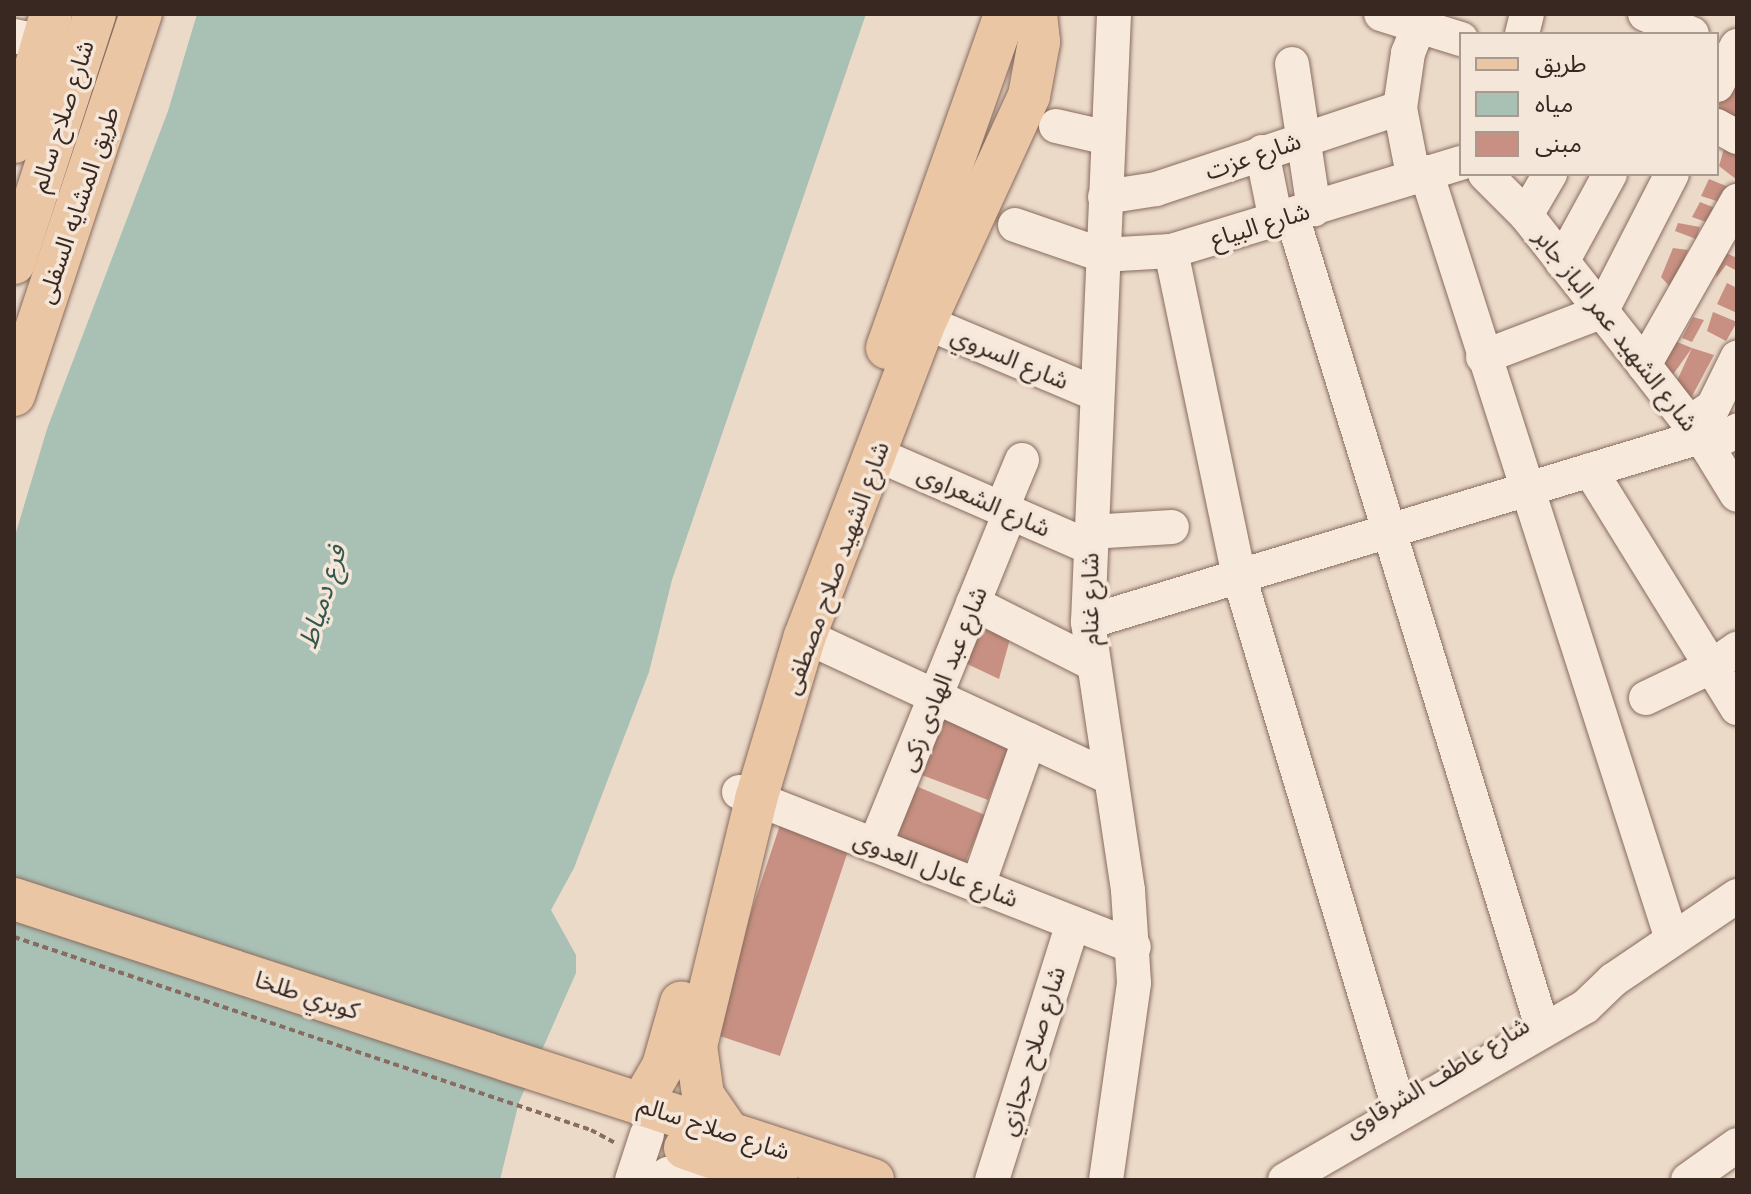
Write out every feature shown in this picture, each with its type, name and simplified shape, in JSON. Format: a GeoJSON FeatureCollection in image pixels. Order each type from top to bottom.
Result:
{"type":"FeatureCollection","features":[{"type":"Feature","properties":{"kind":"main road","name":"شارع صلاح سالم"},"geometry":{"type":"LineString","coordinates":[[14,263],[26,149],[95,14]]}},
{"type":"Feature","properties":{"kind":"main road","name":"طريق المشايه السفلى"},"geometry":{"type":"LineString","coordinates":[[14,395],[141,14]]}},
{"type":"Feature","properties":{"kind":"main road","name":"شارع الشهيد صلاح مصطفى"},"geometry":{"type":"LineString","coordinates":[[644,1119],[748,796],[805,636],[878,455],[925,322],[1029,96],[1027,19]]}},
{"type":"Feature","properties":{"kind":"main road","name":"شارع الشهيد صلاح مصطفى"},"geometry":{"type":"LineString","coordinates":[[729,1133],[703,1095],[696,1046],[748,796],[792,618],[1027,19]]}},
{"type":"Feature","properties":{"kind":"main road"},"geometry":{"type":"LineString","coordinates":[[26,149],[36,31]]}},
{"type":"Feature","properties":{"kind":"main road","name":"كوبري طلخا"},"geometry":{"type":"LineString","coordinates":[[14,899],[594,1111]]}},
{"type":"Feature","properties":{"kind":"main road","name":"كوبري طلخا"},"geometry":{"type":"LineString","coordinates":[[14,919],[594,1111]]}},
{"type":"Feature","properties":{"kind":"main road","name":"شارع صلاح سالم"},"geometry":{"type":"LineString","coordinates":[[594,1111],[729,1133],[873,1180]]}},
{"type":"Feature","properties":{"kind":"main road","name":"شارع صلاح سالم"},"geometry":{"type":"LineString","coordinates":[[644,1119],[777,1180]]}},
{"type":"Feature","properties":{"kind":"street","name":"شارع غنام"},"geometry":{"type":"LineString","coordinates":[[1106,1180],[1134,983],[1134,947],[1111,778],[1090,662],[1088,622],[1114,14]]}},
{"type":"Feature","properties":{"kind":"street"},"geometry":{"type":"LineString","coordinates":[[1645,14],[1687,32]]}},
{"type":"Feature","properties":{"kind":"street"},"geometry":{"type":"LineString","coordinates":[[1385,15],[1441,28]]}},
{"type":"Feature","properties":{"kind":"street"},"geometry":{"type":"LineString","coordinates":[[1441,28],[1408,53],[1400,108],[1672,939]]}},
{"type":"Feature","properties":{"kind":"street"},"geometry":{"type":"LineString","coordinates":[[1719,80],[1731,49]]}},
{"type":"Feature","properties":{"kind":"street"},"geometry":{"type":"LineString","coordinates":[[1292,64],[1304,138],[1294,216]]}},
{"type":"Feature","properties":{"kind":"street","name":"شارع عزت"},"geometry":{"type":"LineString","coordinates":[[1105,197],[1156,189],[1400,108]]}},
{"type":"Feature","properties":{"kind":"street"},"geometry":{"type":"LineString","coordinates":[[1056,126],[1108,138]]}},
{"type":"Feature","properties":{"kind":"street"},"geometry":{"type":"LineString","coordinates":[[1719,127],[1737,137]]}},
{"type":"Feature","properties":{"kind":"street"},"geometry":{"type":"LineString","coordinates":[[1262,152],[1294,216],[1387,531],[1539,1017]]}},
{"type":"Feature","properties":{"kind":"street","name":"شارع البياع"},"geometry":{"type":"LineString","coordinates":[[1102,255],[1171,251],[1459,165]]}},
{"type":"Feature","properties":{"kind":"street","name":"شارع الشهيد عمر الباز جابر"},"geometry":{"type":"LineString","coordinates":[[1481,176],[1526,215],[1644,365],[1708,434],[1737,495]]}},
{"type":"Feature","properties":{"kind":"street"},"geometry":{"type":"LineString","coordinates":[[1526,215],[1549,176]]}},
{"type":"Feature","properties":{"kind":"street"},"geometry":{"type":"LineString","coordinates":[[1562,262],[1609,176]]}},
{"type":"Feature","properties":{"kind":"street"},"geometry":{"type":"LineString","coordinates":[[1483,357],[1601,312],[1671,176]]}},
{"type":"Feature","properties":{"kind":"street"},"geometry":{"type":"LineString","coordinates":[[1644,365],[1737,201]]}},
{"type":"Feature","properties":{"kind":"street"},"geometry":{"type":"LineString","coordinates":[[1015,225],[1102,255]]}},
{"type":"Feature","properties":{"kind":"street"},"geometry":{"type":"LineString","coordinates":[[1171,251],[1239,576],[1397,1101]]}},
{"type":"Feature","properties":{"kind":"street","name":"شارع السروي"},"geometry":{"type":"LineString","coordinates":[[925,322],[1096,394]]}},
{"type":"Feature","properties":{"kind":"street"},"geometry":{"type":"LineString","coordinates":[[1088,622],[1708,434],[1727,394],[1737,358]]}},
{"type":"Feature","properties":{"kind":"street","name":"شارع الشعراوى"},"geometry":{"type":"LineString","coordinates":[[878,455],[1006,510],[1090,539]]}},
{"type":"Feature","properties":{"kind":"street","name":"شارع عبد الهادى زكى"},"geometry":{"type":"LineString","coordinates":[[875,845],[973,603],[1022,460]]}},
{"type":"Feature","properties":{"kind":"street"},"geometry":{"type":"LineString","coordinates":[[1590,470],[1724,658],[1737,708]]}},
{"type":"Feature","properties":{"kind":"street"},"geometry":{"type":"LineString","coordinates":[[1090,539],[1172,527]]}},
{"type":"Feature","properties":{"kind":"street"},"geometry":{"type":"LineString","coordinates":[[973,603],[1090,662]]}},
{"type":"Feature","properties":{"kind":"street"},"geometry":{"type":"LineString","coordinates":[[805,636],[1111,778]]}},
{"type":"Feature","properties":{"kind":"street"},"geometry":{"type":"LineString","coordinates":[[1646,698],[1724,658]]}},
{"type":"Feature","properties":{"kind":"street"},"geometry":{"type":"LineString","coordinates":[[978,885],[1029,740]]}},
{"type":"Feature","properties":{"kind":"street","name":"شارع عادل العدوى"},"geometry":{"type":"LineString","coordinates":[[748,796],[1134,947]]}},
{"type":"Feature","properties":{"kind":"street","name":"شارع عاطف الشرقاوى"},"geometry":{"type":"LineString","coordinates":[[1265,1180],[1539,1017],[1613,980],[1737,896]]}},
{"type":"Feature","properties":{"kind":"street","name":"شارع صلاح حجازي"},"geometry":{"type":"LineString","coordinates":[[992,1180],[1073,923]]}},
{"type":"Feature","properties":{"kind":"street","name":"شارع عاطف الشرقاوى"},"geometry":{"type":"LineString","coordinates":[[1285,1180],[1585,1007],[1613,980]]}},
{"type":"Feature","properties":{"kind":"street"},"geometry":{"type":"LineString","coordinates":[[632,1180],[644,1119]]}},
{"type":"Feature","properties":{"kind":"street"},"geometry":{"type":"LineString","coordinates":[[1688,1180],[1737,1145]]}},
{"type":"Feature","properties":{"kind":"street"},"geometry":{"type":"LineString","coordinates":[[658,1180],[668,1174],[696,1180]]}},
{"type":"Feature","properties":{"kind":"path"},"geometry":{"type":"LineString","coordinates":[[14,937],[594,1111]]}},
{"type":"Feature","properties":{"kind":"water","name":"فرع دمياط"},"geometry":{"type":"Polygon","coordinates":[[[197,14],[866,14],[672,580],[649,672],[574,868],[551,910],[576,955],[576,973],[519,1102],[500,1180],[14,1180],[14,539],[47,429],[168,111],[197,14]]]}},
{"type":"Feature","properties":{"kind":"building"},"geometry":{"type":"Polygon","coordinates":[[[1737,65],[1737,116],[1732,119],[1719,109],[1737,65]]]}},
{"type":"Feature","properties":{"kind":"building"},"geometry":{"type":"Polygon","coordinates":[[[1725,145],[1737,152],[1737,180],[1719,166],[1725,145]]]}},
{"type":"Feature","properties":{"kind":"building"},"geometry":{"type":"Polygon","coordinates":[[[1709,179],[1731,188],[1723,203],[1701,196],[1709,179]]]}},
{"type":"Feature","properties":{"kind":"building"},"geometry":{"type":"Polygon","coordinates":[[[1700,202],[1715,208],[1706,222],[1692,217],[1700,202]]]}},
{"type":"Feature","properties":{"kind":"building"},"geometry":{"type":"Polygon","coordinates":[[[1678,223],[1700,227],[1696,239],[1675,231],[1678,223]]]}},
{"type":"Feature","properties":{"kind":"building"},"geometry":{"type":"Polygon","coordinates":[[[1673,248],[1688,250],[1672,289],[1661,277],[1673,248]]]}},
{"type":"Feature","properties":{"kind":"building"},"geometry":{"type":"Polygon","coordinates":[[[1720,250],[1737,258],[1737,271],[1726,265],[1716,278],[1720,250]]]}},
{"type":"Feature","properties":{"kind":"building"},"geometry":{"type":"Polygon","coordinates":[[[1727,283],[1737,288],[1737,313],[1717,304],[1727,283]]]}},
{"type":"Feature","properties":{"kind":"building"},"geometry":{"type":"Polygon","coordinates":[[[1713,312],[1737,322],[1726,341],[1707,331],[1713,312]]]}},
{"type":"Feature","properties":{"kind":"building"},"geometry":{"type":"Polygon","coordinates":[[[1693,317],[1704,320],[1692,342],[1682,338],[1693,317]]]}},
{"type":"Feature","properties":{"kind":"building"},"geometry":{"type":"Polygon","coordinates":[[[1670,339],[1692,348],[1669,380],[1655,365],[1670,339]]]}},
{"type":"Feature","properties":{"kind":"building"},"geometry":{"type":"Polygon","coordinates":[[[1692,348],[1714,355],[1691,398],[1675,385],[1692,348]]]}},
{"type":"Feature","properties":{"kind":"building"},"geometry":{"type":"Polygon","coordinates":[[[984,614],[1013,628],[999,679],[963,662],[984,614]]]}},
{"type":"Feature","properties":{"kind":"building"},"geometry":{"type":"Polygon","coordinates":[[[947,711],[1011,742],[988,800],[919,774],[947,711]]]}},
{"type":"Feature","properties":{"kind":"building"},"geometry":{"type":"Polygon","coordinates":[[[916,786],[985,815],[961,873],[892,845],[916,786]]]}},
{"type":"Feature","properties":{"kind":"building"},"geometry":{"type":"Polygon","coordinates":[[[781,822],[850,845],[780,1056],[711,1033],[781,822]]]}}]}
